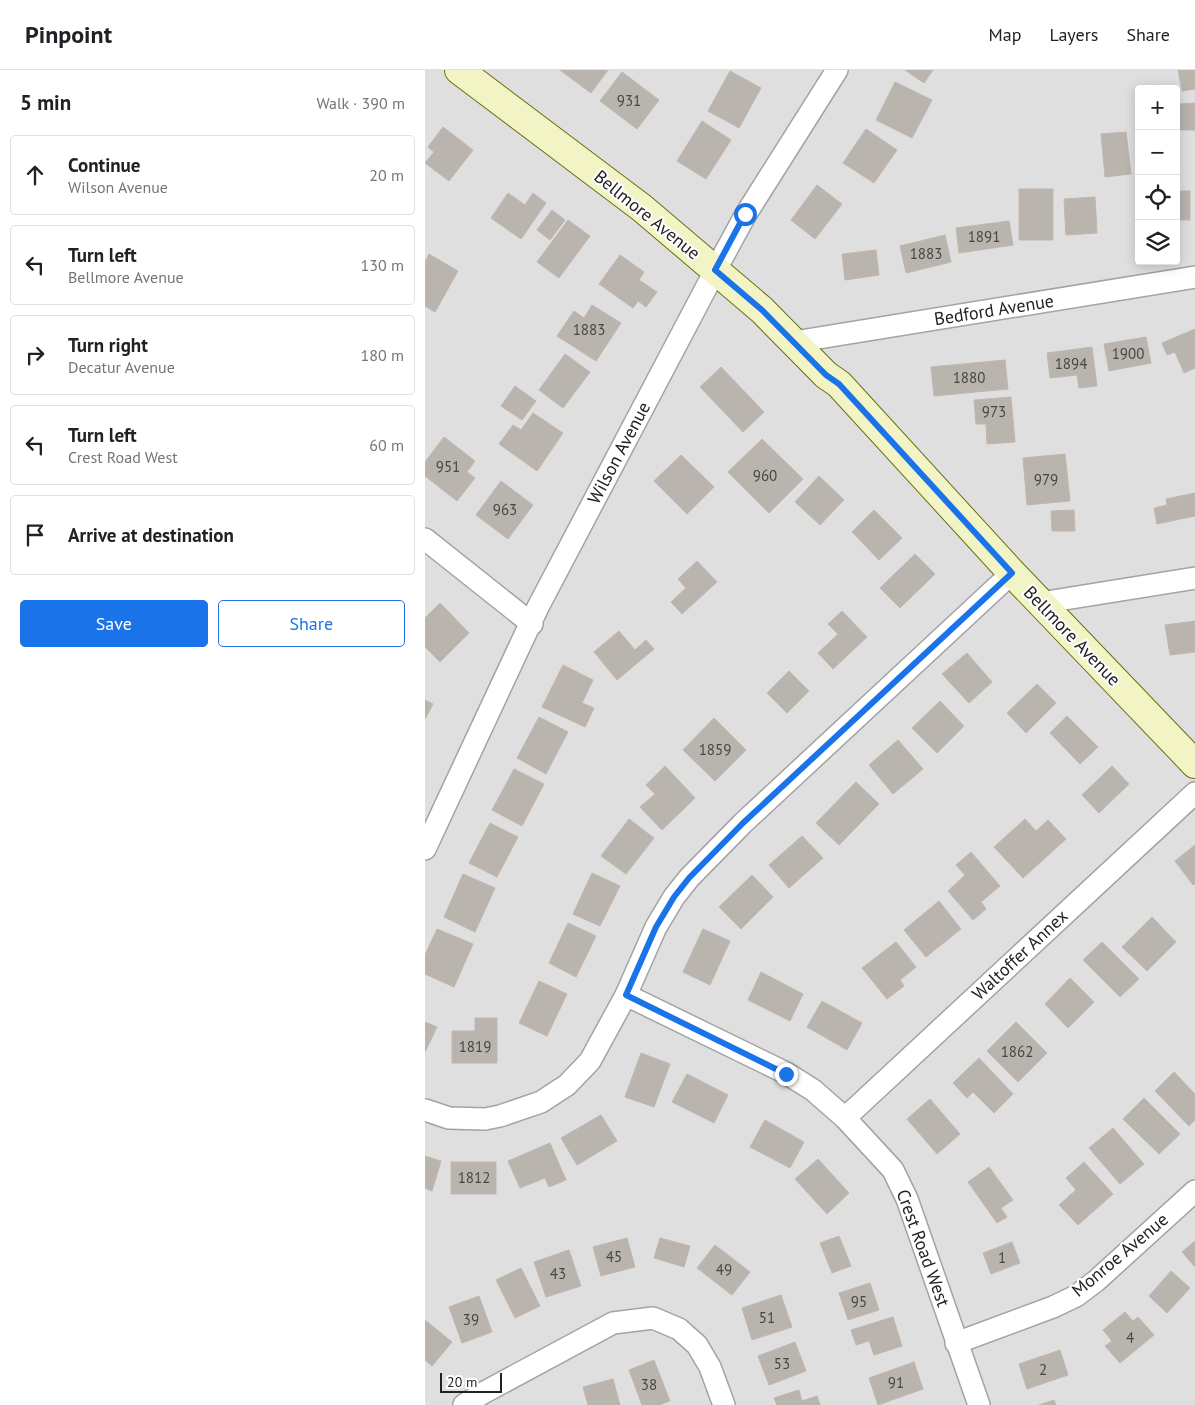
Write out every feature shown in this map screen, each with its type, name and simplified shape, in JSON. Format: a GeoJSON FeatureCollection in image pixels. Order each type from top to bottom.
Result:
{"type":"FeatureCollection","features":[{"type":"Feature","properties":{"kind":"main road","name":"Bellmore Avenue"},"geometry":{"type":"LineString","coordinates":[[459,70],[642,208],[762,310],[826,375],[839,384],[1040,603],[1195,764]]}},
{"type":"Feature","properties":{"kind":"street","name":"Wilson Avenue"},"geometry":{"type":"LineString","coordinates":[[425,849],[532,624],[538,607],[715,270],[745,214],[837,70]]}},
{"type":"Feature","properties":{"kind":"street","name":"Bedford Avenue"},"geometry":{"type":"LineString","coordinates":[[794,342],[1195,277]]}},
{"type":"Feature","properties":{"kind":"street"},"geometry":{"type":"LineString","coordinates":[[425,539],[532,624]]}},
{"type":"Feature","properties":{"kind":"street"},"geometry":{"type":"LineString","coordinates":[[425,1110],[449,1118],[485,1119],[541,1102],[567,1085],[590,1061],[626,995],[656,927],[674,897],[689,878],[751,816],[1012,573]]}},
{"type":"Feature","properties":{"kind":"street"},"geometry":{"type":"LineString","coordinates":[[1040,603],[1195,578]]}},
{"type":"Feature","properties":{"kind":"street","name":"Waltoffer Annex"},"geometry":{"type":"LineString","coordinates":[[845,1118],[1195,793]]}},
{"type":"Feature","properties":{"kind":"street","name":"Crest Road West"},"geometry":{"type":"LineString","coordinates":[[626,995],[786,1074],[813,1090],[845,1118],[893,1170],[907,1198],[979,1405]]}},
{"type":"Feature","properties":{"kind":"street","name":"Monroe Avenue"},"geometry":{"type":"LineString","coordinates":[[956,1343],[1053,1307],[1077,1296],[1195,1191]]}},
{"type":"Feature","properties":{"kind":"street"},"geometry":{"type":"LineString","coordinates":[[464,1405],[613,1323],[653,1318],[679,1329],[697,1344],[710,1366],[724,1405]]}},
{"type":"Feature","properties":{"kind":"shaded area"},"geometry":{"type":"Polygon","coordinates":[[[425,70],[1195,70],[1195,1405],[425,1405],[425,70]]]}},
{"type":"Feature","properties":{"kind":"building"},"geometry":{"type":"Polygon","coordinates":[[[560,70],[608,70],[591,93],[560,70]]]}},
{"type":"Feature","properties":{"kind":"building"},"geometry":{"type":"Polygon","coordinates":[[[905,70],[933,70],[924,83],[905,70]]]}},
{"type":"Feature","properties":{"kind":"building"},"geometry":{"type":"Polygon","coordinates":[[[1178,70],[1195,70],[1195,89],[1182,91],[1178,70]]]}},
{"type":"Feature","properties":{"kind":"building"},"geometry":{"type":"Polygon","coordinates":[[[730,71],[761,88],[739,128],[708,111],[730,71]]]}},
{"type":"Feature","properties":{"kind":"building"},"geometry":{"type":"Polygon","coordinates":[[[622,72],[659,100],[637,129],[600,101],[622,72]]]}},
{"type":"Feature","properties":{"kind":"building"},"geometry":{"type":"Polygon","coordinates":[[[895,82],[932,100],[912,138],[876,120],[895,82]]]}},
{"type":"Feature","properties":{"kind":"building"},"geometry":{"type":"Polygon","coordinates":[[[1195,103],[1195,130],[1180,130],[1180,104],[1195,103]]]}},
{"type":"Feature","properties":{"kind":"building"},"geometry":{"type":"Polygon","coordinates":[[[702,121],[731,140],[706,179],[677,161],[702,121]]]}},
{"type":"Feature","properties":{"kind":"building"},"geometry":{"type":"Polygon","coordinates":[[[443,127],[473,150],[449,181],[425,163],[434,152],[428,147],[443,127]]]}},
{"type":"Feature","properties":{"kind":"building"},"geometry":{"type":"Polygon","coordinates":[[[866,129],[897,150],[874,183],[843,163],[866,129]]]}},
{"type":"Feature","properties":{"kind":"building"},"geometry":{"type":"Polygon","coordinates":[[[1126,132],[1131,174],[1105,177],[1101,134],[1126,132]]]}},
{"type":"Feature","properties":{"kind":"building"},"geometry":{"type":"Polygon","coordinates":[[[817,185],[842,204],[815,239],[791,220],[817,185]]]}},
{"type":"Feature","properties":{"kind":"building"},"geometry":{"type":"Polygon","coordinates":[[[1019,189],[1053,189],[1053,240],[1019,240],[1019,189]]]}},
{"type":"Feature","properties":{"kind":"building"},"geometry":{"type":"Polygon","coordinates":[[[1180,191],[1190,191],[1190,220],[1180,220],[1180,191]]]}},
{"type":"Feature","properties":{"kind":"building"},"geometry":{"type":"Polygon","coordinates":[[[508,193],[525,205],[533,193],[546,203],[521,239],[491,218],[508,193]]]}},
{"type":"Feature","properties":{"kind":"building"},"geometry":{"type":"Polygon","coordinates":[[[1095,197],[1097,233],[1066,235],[1064,199],[1095,197]]]}},
{"type":"Feature","properties":{"kind":"building"},"geometry":{"type":"Polygon","coordinates":[[[552,210],[565,220],[550,240],[537,230],[552,210]]]}},
{"type":"Feature","properties":{"kind":"building"},"geometry":{"type":"Polygon","coordinates":[[[568,220],[590,236],[559,278],[537,262],[568,220]]]}},
{"type":"Feature","properties":{"kind":"building"},"geometry":{"type":"Polygon","coordinates":[[[1009,221],[1013,245],[959,253],[956,228],[1009,221]]]}},
{"type":"Feature","properties":{"kind":"building"},"geometry":{"type":"Polygon","coordinates":[[[945,235],[951,262],[906,273],[900,246],[945,235]]]}},
{"type":"Feature","properties":{"kind":"building"},"geometry":{"type":"Polygon","coordinates":[[[876,250],[879,275],[845,280],[842,254],[876,250]]]}},
{"type":"Feature","properties":{"kind":"building"},"geometry":{"type":"Polygon","coordinates":[[[429,254],[458,271],[435,312],[425,306],[425,262],[429,254]]]}},
{"type":"Feature","properties":{"kind":"building"},"geometry":{"type":"Polygon","coordinates":[[[620,255],[644,272],[639,280],[657,292],[646,307],[638,301],[633,308],[599,284],[620,255]]]}},
{"type":"Feature","properties":{"kind":"building"},"geometry":{"type":"Polygon","coordinates":[[[592,305],[621,323],[596,361],[557,336],[574,311],[584,318],[592,305]]]}},
{"type":"Feature","properties":{"kind":"building"},"geometry":{"type":"Polygon","coordinates":[[[1195,329],[1195,368],[1184,373],[1175,352],[1167,355],[1162,343],[1195,329]]]}},
{"type":"Feature","properties":{"kind":"building"},"geometry":{"type":"Polygon","coordinates":[[[1146,337],[1151,363],[1109,371],[1104,344],[1146,337]]]}},
{"type":"Feature","properties":{"kind":"building"},"geometry":{"type":"Polygon","coordinates":[[[1092,347],[1097,386],[1079,388],[1077,375],[1050,378],[1047,353],[1092,347]]]}},
{"type":"Feature","properties":{"kind":"building"},"geometry":{"type":"Polygon","coordinates":[[[565,354],[590,372],[563,408],[539,390],[565,354]]]}},
{"type":"Feature","properties":{"kind":"building"},"geometry":{"type":"Polygon","coordinates":[[[1005,360],[1008,389],[934,396],[931,367],[1005,360]]]}},
{"type":"Feature","properties":{"kind":"building"},"geometry":{"type":"Polygon","coordinates":[[[721,367],[764,412],[743,432],[700,387],[721,367]]]}},
{"type":"Feature","properties":{"kind":"building"},"geometry":{"type":"Polygon","coordinates":[[[515,386],[536,401],[522,420],[501,406],[515,386]]]}},
{"type":"Feature","properties":{"kind":"building"},"geometry":{"type":"Polygon","coordinates":[[[1011,397],[1015,442],[987,444],[986,424],[976,424],[974,400],[1011,397]]]}},
{"type":"Feature","properties":{"kind":"building"},"geometry":{"type":"Polygon","coordinates":[[[533,413],[563,433],[537,471],[499,444],[513,425],[521,430],[533,413]]]}},
{"type":"Feature","properties":{"kind":"building"},"geometry":{"type":"Polygon","coordinates":[[[444,437],[475,461],[467,472],[475,478],[457,501],[425,476],[425,462],[444,437]]]}},
{"type":"Feature","properties":{"kind":"building"},"geometry":{"type":"Polygon","coordinates":[[[762,439],[803,479],[769,513],[728,472],[762,439]]]}},
{"type":"Feature","properties":{"kind":"building"},"geometry":{"type":"Polygon","coordinates":[[[1065,454],[1070,501],[1027,505],[1023,458],[1065,454]]]}},
{"type":"Feature","properties":{"kind":"building"},"geometry":{"type":"Polygon","coordinates":[[[681,455],[714,487],[687,514],[654,481],[681,455]]]}},
{"type":"Feature","properties":{"kind":"building"},"geometry":{"type":"Polygon","coordinates":[[[819,476],[844,500],[820,525],[795,502],[819,476]]]}},
{"type":"Feature","properties":{"kind":"building"},"geometry":{"type":"Polygon","coordinates":[[[501,481],[533,505],[508,539],[476,515],[501,481]]]}},
{"type":"Feature","properties":{"kind":"building"},"geometry":{"type":"Polygon","coordinates":[[[1195,493],[1195,516],[1157,524],[1154,508],[1167,505],[1166,499],[1195,493]]]}},
{"type":"Feature","properties":{"kind":"building"},"geometry":{"type":"Polygon","coordinates":[[[874,510],[902,538],[879,560],[852,532],[874,510]]]}},
{"type":"Feature","properties":{"kind":"building"},"geometry":{"type":"Polygon","coordinates":[[[1074,510],[1075,531],[1052,531],[1051,511],[1074,510]]]}},
{"type":"Feature","properties":{"kind":"building"},"geometry":{"type":"Polygon","coordinates":[[[915,554],[935,574],[900,608],[880,588],[915,554]]]}},
{"type":"Feature","properties":{"kind":"building"},"geometry":{"type":"Polygon","coordinates":[[[697,561],[717,582],[682,614],[671,602],[686,588],[678,579],[697,561]]]}},
{"type":"Feature","properties":{"kind":"building"},"geometry":{"type":"Polygon","coordinates":[[[440,603],[469,633],[440,662],[425,647],[425,618],[440,603]]]}},
{"type":"Feature","properties":{"kind":"building"},"geometry":{"type":"Polygon","coordinates":[[[842,611],[867,637],[833,669],[818,653],[838,634],[828,624],[842,611]]]}},
{"type":"Feature","properties":{"kind":"building"},"geometry":{"type":"Polygon","coordinates":[[[1195,621],[1195,652],[1170,655],[1165,625],[1195,621]]]}},
{"type":"Feature","properties":{"kind":"building"},"geometry":{"type":"Polygon","coordinates":[[[619,631],[635,650],[646,640],[654,649],[617,680],[594,652],[619,631]]]}},
{"type":"Feature","properties":{"kind":"building"},"geometry":{"type":"Polygon","coordinates":[[[967,653],[992,682],[969,703],[942,674],[967,653]]]}},
{"type":"Feature","properties":{"kind":"building"},"geometry":{"type":"Polygon","coordinates":[[[563,665],[593,680],[582,703],[594,708],[585,727],[542,707],[563,665]]]}},
{"type":"Feature","properties":{"kind":"building"},"geometry":{"type":"Polygon","coordinates":[[[789,671],[809,691],[787,713],[767,693],[789,671]]]}},
{"type":"Feature","properties":{"kind":"building"},"geometry":{"type":"Polygon","coordinates":[[[1037,684],[1056,703],[1026,733],[1007,713],[1037,684]]]}},
{"type":"Feature","properties":{"kind":"building"},"geometry":{"type":"Polygon","coordinates":[[[425,700],[433,704],[425,719],[425,700]]]}},
{"type":"Feature","properties":{"kind":"building"},"geometry":{"type":"Polygon","coordinates":[[[940,701],[964,726],[937,753],[912,728],[940,701]]]}},
{"type":"Feature","properties":{"kind":"building"},"geometry":{"type":"Polygon","coordinates":[[[1067,716],[1098,747],[1080,764],[1050,733],[1067,716]]]}},
{"type":"Feature","properties":{"kind":"building"},"geometry":{"type":"Polygon","coordinates":[[[539,717],[568,732],[546,774],[517,758],[539,717]]]}},
{"type":"Feature","properties":{"kind":"building"},"geometry":{"type":"Polygon","coordinates":[[[714,718],[746,750],[715,781],[683,750],[714,718]]]}},
{"type":"Feature","properties":{"kind":"building"},"geometry":{"type":"Polygon","coordinates":[[[898,740],[923,769],[893,794],[869,765],[898,740]]]}},
{"type":"Feature","properties":{"kind":"building"},"geometry":{"type":"Polygon","coordinates":[[[665,766],[695,798],[662,830],[640,807],[655,794],[646,785],[665,766]]]}},
{"type":"Feature","properties":{"kind":"building"},"geometry":{"type":"Polygon","coordinates":[[[1112,766],[1129,784],[1099,813],[1082,795],[1112,766]]]}},
{"type":"Feature","properties":{"kind":"building"},"geometry":{"type":"Polygon","coordinates":[[[514,769],[544,784],[522,826],[492,810],[514,769]]]}},
{"type":"Feature","properties":{"kind":"building"},"geometry":{"type":"Polygon","coordinates":[[[856,782],[879,804],[839,845],[816,823],[856,782]]]}},
{"type":"Feature","properties":{"kind":"building"},"geometry":{"type":"Polygon","coordinates":[[[629,819],[654,838],[626,874],[601,856],[629,819]]]}},
{"type":"Feature","properties":{"kind":"building"},"geometry":{"type":"Polygon","coordinates":[[[1025,819],[1036,831],[1048,820],[1066,839],[1023,878],[994,847],[1025,819]]]}},
{"type":"Feature","properties":{"kind":"building"},"geometry":{"type":"Polygon","coordinates":[[[490,823],[518,837],[497,877],[469,863],[490,823]]]}},
{"type":"Feature","properties":{"kind":"building"},"geometry":{"type":"Polygon","coordinates":[[[802,836],[823,858],[789,888],[769,865],[802,836]]]}},
{"type":"Feature","properties":{"kind":"building"},"geometry":{"type":"Polygon","coordinates":[[[1195,845],[1195,884],[1193,885],[1175,861],[1195,845]]]}},
{"type":"Feature","properties":{"kind":"building"},"geometry":{"type":"Polygon","coordinates":[[[971,852],[1000,886],[981,902],[986,909],[973,920],[948,891],[965,875],[956,865],[971,852]]]}},
{"type":"Feature","properties":{"kind":"building"},"geometry":{"type":"Polygon","coordinates":[[[592,873],[620,886],[600,926],[573,914],[592,873]]]}},
{"type":"Feature","properties":{"kind":"building"},"geometry":{"type":"Polygon","coordinates":[[[463,874],[495,888],[475,932],[444,917],[463,874]]]}},
{"type":"Feature","properties":{"kind":"building"},"geometry":{"type":"Polygon","coordinates":[[[752,875],[773,897],[741,929],[719,907],[752,875]]]}},
{"type":"Feature","properties":{"kind":"building"},"geometry":{"type":"Polygon","coordinates":[[[939,901],[961,929],[926,957],[904,930],[939,901]]]}},
{"type":"Feature","properties":{"kind":"building"},"geometry":{"type":"Polygon","coordinates":[[[1152,917],[1176,942],[1147,971],[1122,947],[1152,917]]]}},
{"type":"Feature","properties":{"kind":"building"},"geometry":{"type":"Polygon","coordinates":[[[568,923],[596,936],[576,977],[549,963],[568,923]]]}},
{"type":"Feature","properties":{"kind":"building"},"geometry":{"type":"Polygon","coordinates":[[[437,929],[473,944],[454,987],[425,974],[425,955],[437,929]]]}},
{"type":"Feature","properties":{"kind":"building"},"geometry":{"type":"Polygon","coordinates":[[[703,929],[730,941],[710,985],[683,972],[703,929]]]}},
{"type":"Feature","properties":{"kind":"building"},"geometry":{"type":"Polygon","coordinates":[[[896,942],[916,967],[900,980],[904,986],[887,999],[862,968],[896,942]]]}},
{"type":"Feature","properties":{"kind":"building"},"geometry":{"type":"Polygon","coordinates":[[[1102,942],[1139,979],[1120,997],[1083,960],[1102,942]]]}},
{"type":"Feature","properties":{"kind":"building"},"geometry":{"type":"Polygon","coordinates":[[[761,972],[803,994],[790,1021],[748,1000],[761,972]]]}},
{"type":"Feature","properties":{"kind":"building"},"geometry":{"type":"Polygon","coordinates":[[[1070,978],[1094,1002],[1068,1028],[1045,1004],[1070,978]]]}},
{"type":"Feature","properties":{"kind":"building"},"geometry":{"type":"Polygon","coordinates":[[[539,981],[567,994],[547,1036],[519,1023],[539,981]]]}},
{"type":"Feature","properties":{"kind":"building"},"geometry":{"type":"Polygon","coordinates":[[[822,1001],[862,1023],[847,1050],[807,1027],[822,1001]]]}},
{"type":"Feature","properties":{"kind":"building"},"geometry":{"type":"Polygon","coordinates":[[[475,1018],[497,1018],[497,1063],[452,1063],[452,1031],[475,1031],[475,1018]]]}},
{"type":"Feature","properties":{"kind":"building"},"geometry":{"type":"Polygon","coordinates":[[[425,1022],[437,1027],[425,1052],[425,1022]]]}},
{"type":"Feature","properties":{"kind":"building"},"geometry":{"type":"Polygon","coordinates":[[[1016,1022],[1047,1053],[1018,1082],[987,1051],[1016,1022]]]}},
{"type":"Feature","properties":{"kind":"building"},"geometry":{"type":"Polygon","coordinates":[[[641,1053],[670,1064],[654,1107],[625,1097],[641,1053]]]}},
{"type":"Feature","properties":{"kind":"building"},"geometry":{"type":"Polygon","coordinates":[[[979,1058],[1013,1094],[994,1113],[973,1092],[967,1098],[953,1083],[979,1058]]]}},
{"type":"Feature","properties":{"kind":"building"},"geometry":{"type":"Polygon","coordinates":[[[1174,1072],[1195,1094],[1195,1120],[1189,1126],[1155,1091],[1174,1072]]]}},
{"type":"Feature","properties":{"kind":"building"},"geometry":{"type":"Polygon","coordinates":[[[687,1074],[728,1095],[714,1123],[672,1102],[687,1074]]]}},
{"type":"Feature","properties":{"kind":"building"},"geometry":{"type":"Polygon","coordinates":[[[1144,1098],[1180,1134],[1159,1154],[1123,1119],[1144,1098]]]}},
{"type":"Feature","properties":{"kind":"building"},"geometry":{"type":"Polygon","coordinates":[[[930,1099],[960,1134],[937,1154],[907,1119],[930,1099]]]}},
{"type":"Feature","properties":{"kind":"building"},"geometry":{"type":"Polygon","coordinates":[[[601,1115],[617,1141],[577,1165],[561,1138],[601,1115]]]}},
{"type":"Feature","properties":{"kind":"building"},"geometry":{"type":"Polygon","coordinates":[[[765,1120],[804,1142],[790,1168],[750,1147],[765,1120]]]}},
{"type":"Feature","properties":{"kind":"building"},"geometry":{"type":"Polygon","coordinates":[[[1113,1128],[1144,1164],[1120,1184],[1089,1148],[1113,1128]]]}},
{"type":"Feature","properties":{"kind":"building"},"geometry":{"type":"Polygon","coordinates":[[[550,1143],[566,1180],[549,1187],[545,1178],[520,1188],[508,1161],[550,1143]]]}},
{"type":"Feature","properties":{"kind":"building"},"geometry":{"type":"Polygon","coordinates":[[[425,1156],[441,1161],[432,1191],[425,1188],[425,1156]]]}},
{"type":"Feature","properties":{"kind":"building"},"geometry":{"type":"Polygon","coordinates":[[[818,1159],[849,1193],[827,1214],[795,1179],[818,1159]]]}},
{"type":"Feature","properties":{"kind":"building"},"geometry":{"type":"Polygon","coordinates":[[[451,1162],[496,1162],[496,1194],[451,1194],[451,1162]]]}},
{"type":"Feature","properties":{"kind":"building"},"geometry":{"type":"Polygon","coordinates":[[[1084,1162],[1113,1194],[1078,1225],[1059,1205],[1076,1190],[1066,1178],[1084,1162]]]}},
{"type":"Feature","properties":{"kind":"building"},"geometry":{"type":"Polygon","coordinates":[[[989,1167],[1013,1200],[1001,1208],[1007,1217],[997,1223],[968,1182],[989,1167]]]}},
{"type":"Feature","properties":{"kind":"building"},"geometry":{"type":"Polygon","coordinates":[[[839,1236],[851,1266],[832,1273],[820,1243],[839,1236]]]}},
{"type":"Feature","properties":{"kind":"building"},"geometry":{"type":"Polygon","coordinates":[[[627,1238],[635,1267],[601,1276],[593,1247],[627,1238]]]}},
{"type":"Feature","properties":{"kind":"building"},"geometry":{"type":"Polygon","coordinates":[[[660,1238],[690,1246],[684,1267],[654,1258],[660,1238]]]}},
{"type":"Feature","properties":{"kind":"building"},"geometry":{"type":"Polygon","coordinates":[[[1195,1241],[1195,1267],[1182,1252],[1195,1241]]]}},
{"type":"Feature","properties":{"kind":"building"},"geometry":{"type":"Polygon","coordinates":[[[1012,1242],[1020,1263],[991,1274],[983,1253],[1012,1242]]]}},
{"type":"Feature","properties":{"kind":"building"},"geometry":{"type":"Polygon","coordinates":[[[715,1245],[750,1272],[732,1295],[697,1268],[715,1245]]]}},
{"type":"Feature","properties":{"kind":"building"},"geometry":{"type":"Polygon","coordinates":[[[569,1250],[581,1286],[546,1297],[534,1262],[569,1250]]]}},
{"type":"Feature","properties":{"kind":"building"},"geometry":{"type":"Polygon","coordinates":[[[521,1268],[540,1306],[515,1318],[496,1280],[521,1268]]]}},
{"type":"Feature","properties":{"kind":"building"},"geometry":{"type":"Polygon","coordinates":[[[1171,1271],[1190,1288],[1167,1313],[1149,1296],[1171,1271]]]}},
{"type":"Feature","properties":{"kind":"building"},"geometry":{"type":"Polygon","coordinates":[[[870,1283],[879,1310],[848,1320],[839,1293],[870,1283]]]}},
{"type":"Feature","properties":{"kind":"building"},"geometry":{"type":"Polygon","coordinates":[[[781,1295],[792,1327],[752,1340],[742,1308],[781,1295]]]}},
{"type":"Feature","properties":{"kind":"building"},"geometry":{"type":"Polygon","coordinates":[[[479,1296],[492,1332],[462,1343],[449,1307],[479,1296]]]}},
{"type":"Feature","properties":{"kind":"building"},"geometry":{"type":"Polygon","coordinates":[[[1125,1312],[1133,1321],[1138,1317],[1154,1335],[1120,1363],[1105,1346],[1112,1341],[1103,1330],[1125,1312]]]}},
{"type":"Feature","properties":{"kind":"building"},"geometry":{"type":"Polygon","coordinates":[[[893,1317],[902,1346],[874,1355],[869,1341],[856,1345],[851,1330],[893,1317]]]}},
{"type":"Feature","properties":{"kind":"building"},"geometry":{"type":"Polygon","coordinates":[[[425,1320],[452,1342],[432,1366],[425,1360],[425,1320]]]}},
{"type":"Feature","properties":{"kind":"building"},"geometry":{"type":"Polygon","coordinates":[[[795,1342],[806,1371],[769,1385],[758,1356],[795,1342]]]}},
{"type":"Feature","properties":{"kind":"building"},"geometry":{"type":"Polygon","coordinates":[[[1060,1350],[1068,1375],[1027,1389],[1019,1364],[1060,1350]]]}},
{"type":"Feature","properties":{"kind":"building"},"geometry":{"type":"Polygon","coordinates":[[[654,1360],[670,1401],[659,1405],[642,1405],[629,1370],[654,1360]]]}},
{"type":"Feature","properties":{"kind":"building"},"geometry":{"type":"Polygon","coordinates":[[[914,1362],[923,1389],[878,1405],[869,1378],[914,1362]]]}},
{"type":"Feature","properties":{"kind":"building"},"geometry":{"type":"Polygon","coordinates":[[[613,1379],[620,1405],[588,1405],[583,1387],[613,1379]]]}},
{"type":"Feature","properties":{"kind":"building"},"geometry":{"type":"Polygon","coordinates":[[[799,1390],[802,1401],[817,1396],[820,1405],[777,1405],[774,1398],[799,1390]]]}},
{"type":"Feature","properties":{"kind":"building"},"geometry":{"type":"Polygon","coordinates":[[[1054,1400],[1056,1405],[1039,1405],[1054,1400]]]}},
{"type":"Feature","properties":{"kind":"route"},"geometry":{"type":"LineString","coordinates":[[745,214],[715,270],[762,310],[826,375],[839,384],[1012,573],[743,823],[689,878],[674,897],[656,927],[626,995],[786,1074]]}}]}
